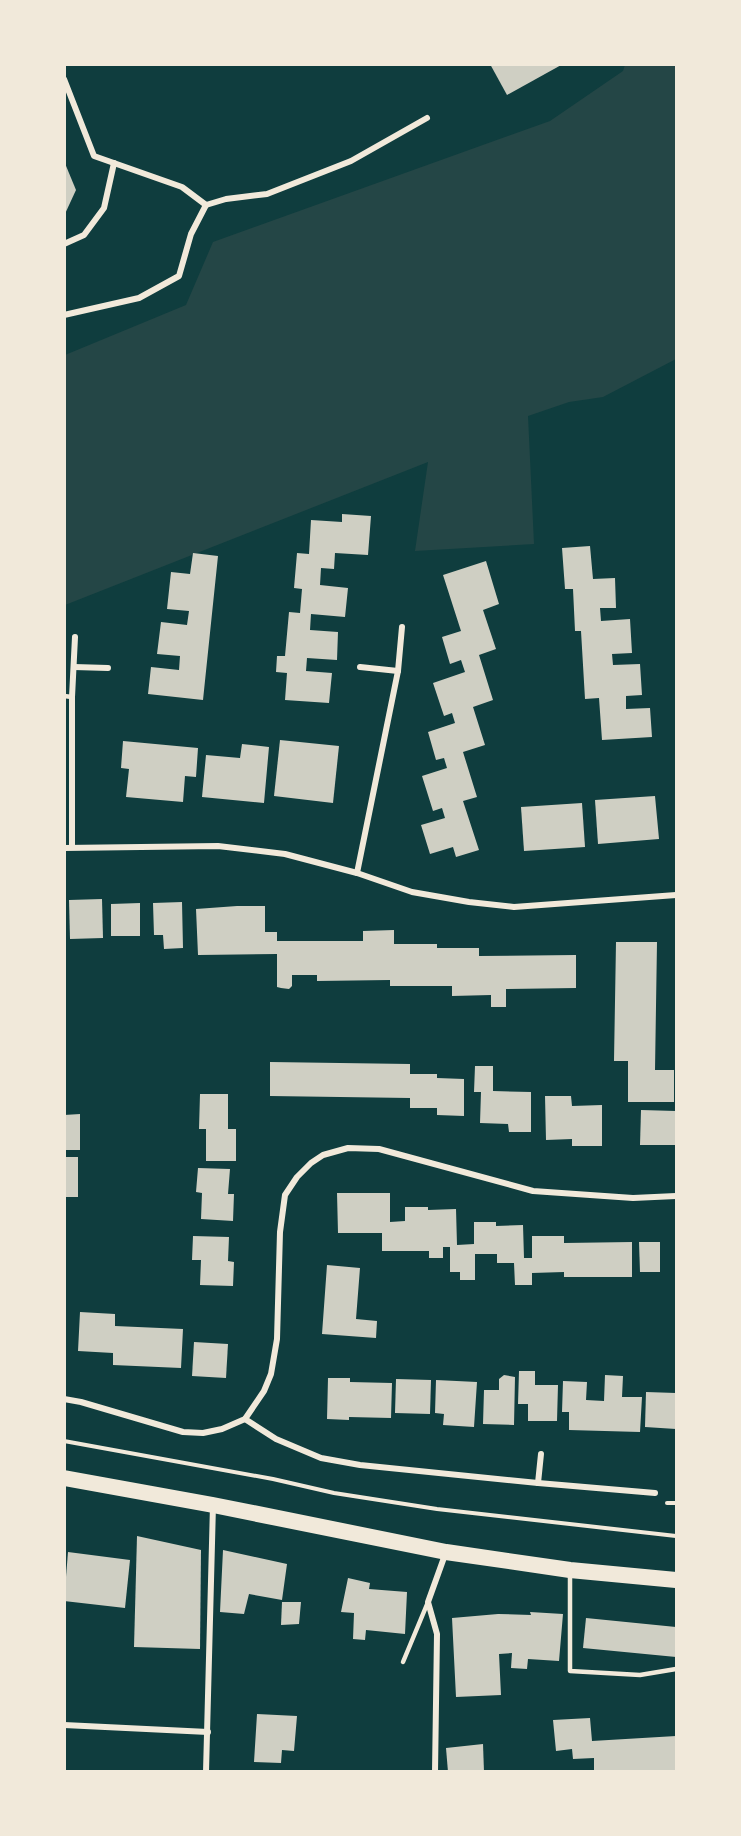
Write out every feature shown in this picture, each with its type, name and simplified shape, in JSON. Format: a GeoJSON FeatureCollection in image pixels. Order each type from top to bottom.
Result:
{"type":"FeatureCollection","features":[{"type":"Feature","properties":{"kind":"highway"},"geometry":{"type":"LineString","coordinates":[[64,1478],[213,1505],[446,1552],[570,1570],[676,1580]]}},
{"type":"Feature","properties":{"kind":"street"},"geometry":{"type":"LineString","coordinates":[[64,79],[94,156],[182,187],[206,205]]}},
{"type":"Feature","properties":{"kind":"street"},"geometry":{"type":"LineString","coordinates":[[64,315],[139,298],[179,276],[191,234],[206,205],[226,199],[267,194],[334,168],[351,161],[427,118]]}},
{"type":"Feature","properties":{"kind":"street"},"geometry":{"type":"LineString","coordinates":[[64,244],[84,235],[104,208],[114,162]]}},
{"type":"Feature","properties":{"kind":"street"},"geometry":{"type":"LineString","coordinates":[[357,873],[398,671],[402,627]]}},
{"type":"Feature","properties":{"kind":"street"},"geometry":{"type":"LineString","coordinates":[[75,637],[74,667],[68,697],[68,847],[218,846],[285,855],[357,873],[412,892],[514,907],[676,895]]}},
{"type":"Feature","properties":{"kind":"street"},"geometry":{"type":"LineString","coordinates":[[74,667],[108,668]]}},
{"type":"Feature","properties":{"kind":"street"},"geometry":{"type":"LineString","coordinates":[[360,667],[398,671]]}},
{"type":"Feature","properties":{"kind":"street"},"geometry":{"type":"LineString","coordinates":[[64,1399],[81,1401],[183,1432],[203,1433],[222,1429],[245,1419],[264,1391],[273,1362],[277,1339],[280,1232],[285,1195],[297,1177],[323,1155],[348,1148],[379,1149],[533,1191],[633,1198],[676,1196]]}},
{"type":"Feature","properties":{"kind":"street"},"geometry":{"type":"LineString","coordinates":[[245,1419],[276,1439],[321,1458],[360,1465],[655,1493]]}},
{"type":"Feature","properties":{"kind":"street"},"geometry":{"type":"LineString","coordinates":[[538,1483],[541,1455]]}},
{"type":"Feature","properties":{"kind":"street"},"geometry":{"type":"LineString","coordinates":[[206,1772],[213,1505]]}},
{"type":"Feature","properties":{"kind":"street"},"geometry":{"type":"LineString","coordinates":[[435,1772],[437,1634],[428,1602],[446,1552]]}},
{"type":"Feature","properties":{"kind":"street"},"geometry":{"type":"LineString","coordinates":[[64,1725],[208,1732]]}},
{"type":"Feature","properties":{"kind":"lane"},"geometry":{"type":"LineString","coordinates":[[570,1570],[570,1671],[640,1675],[676,1669]]}},
{"type":"Feature","properties":{"kind":"lane"},"geometry":{"type":"LineString","coordinates":[[403,1662],[428,1602]]}},
{"type":"Feature","properties":{"kind":"path"},"geometry":{"type":"LineString","coordinates":[[64,1441],[273,1479],[334,1493],[436,1509],[676,1536]]}},
{"type":"Feature","properties":{"kind":"shaded area"},"geometry":{"type":"Polygon","coordinates":[[[625,65],[676,65],[676,359],[603,397],[569,402],[528,416],[534,544],[415,551],[428,462],[65,605],[65,355],[186,305],[213,242],[550,121],[623,71],[625,65]]]}},
{"type":"Feature","properties":{"kind":"building"},"geometry":{"type":"Polygon","coordinates":[[[490,64],[563,64],[507,95],[490,64]]]}},
{"type":"Feature","properties":{"kind":"building"},"geometry":{"type":"Polygon","coordinates":[[[64,161],[76,190],[64,216],[64,161]]]}},
{"type":"Feature","properties":{"kind":"building"},"geometry":{"type":"Polygon","coordinates":[[[342,514],[371,516],[368,555],[335,553],[334,569],[321,568],[320,585],[348,588],[345,617],[311,614],[310,630],[338,632],[337,660],[307,658],[306,671],[332,673],[329,703],[285,700],[287,673],[276,672],[277,656],[285,656],[289,612],[300,613],[302,589],[294,588],[297,553],[309,554],[311,520],[342,522],[342,514]]]}},
{"type":"Feature","properties":{"kind":"building"},"geometry":{"type":"Polygon","coordinates":[[[590,546],[593,579],[615,578],[616,608],[600,608],[601,621],[630,619],[632,653],[612,654],[613,665],[640,664],[642,695],[626,696],[626,709],[650,708],[652,737],[602,740],[599,698],[585,699],[581,631],[575,631],[573,589],[565,589],[562,548],[590,546]]]}},
{"type":"Feature","properties":{"kind":"building"},"geometry":{"type":"Polygon","coordinates":[[[193,553],[218,556],[203,700],[148,694],[151,667],[179,670],[180,656],[157,654],[161,622],[187,625],[189,611],[167,609],[171,572],[190,574],[193,553]]]}},
{"type":"Feature","properties":{"kind":"building"},"geometry":{"type":"Polygon","coordinates":[[[486,561],[499,604],[483,610],[496,649],[479,655],[493,700],[473,707],[485,745],[463,752],[477,797],[463,801],[479,850],[456,857],[453,847],[430,854],[421,825],[445,818],[442,808],[433,811],[422,776],[447,768],[444,758],[436,760],[428,732],[455,723],[452,713],[444,716],[433,683],[465,672],[461,660],[450,664],[442,637],[461,631],[443,575],[486,561]]]}},
{"type":"Feature","properties":{"kind":"building"},"geometry":{"type":"Polygon","coordinates":[[[280,740],[339,746],[333,803],[274,796],[280,740]]]}},
{"type":"Feature","properties":{"kind":"building"},"geometry":{"type":"Polygon","coordinates":[[[123,741],[198,748],[196,777],[185,776],[183,802],[126,797],[129,769],[121,768],[123,741]]]}},
{"type":"Feature","properties":{"kind":"building"},"geometry":{"type":"Polygon","coordinates":[[[242,744],[269,747],[264,803],[202,797],[206,755],[240,758],[242,744]]]}},
{"type":"Feature","properties":{"kind":"building"},"geometry":{"type":"Polygon","coordinates":[[[655,796],[659,839],[598,844],[595,800],[655,796]]]}},
{"type":"Feature","properties":{"kind":"building"},"geometry":{"type":"Polygon","coordinates":[[[582,803],[585,847],[524,851],[521,807],[582,803]]]}},
{"type":"Feature","properties":{"kind":"building"},"geometry":{"type":"Polygon","coordinates":[[[102,899],[103,938],[70,939],[69,900],[102,899]]]}},
{"type":"Feature","properties":{"kind":"building"},"geometry":{"type":"Polygon","coordinates":[[[182,902],[183,948],[164,949],[163,935],[154,935],[153,903],[182,902]]]}},
{"type":"Feature","properties":{"kind":"building"},"geometry":{"type":"Polygon","coordinates":[[[140,903],[140,936],[111,936],[111,904],[140,903]]]}},
{"type":"Feature","properties":{"kind":"building"},"geometry":{"type":"Polygon","coordinates":[[[265,906],[265,932],[277,932],[277,941],[363,941],[363,931],[394,930],[394,944],[437,944],[437,948],[479,948],[479,956],[576,955],[576,988],[506,989],[506,1007],[491,1007],[491,995],[452,996],[452,986],[390,986],[390,980],[317,981],[317,975],[292,975],[292,986],[289,989],[281,988],[277,987],[277,954],[198,955],[196,909],[265,906]]]}},
{"type":"Feature","properties":{"kind":"building"},"geometry":{"type":"Polygon","coordinates":[[[616,942],[657,942],[655,1070],[674,1070],[674,1102],[628,1102],[628,1061],[614,1061],[616,942]]]}},
{"type":"Feature","properties":{"kind":"building"},"geometry":{"type":"Polygon","coordinates":[[[270,1062],[410,1064],[410,1074],[437,1074],[437,1078],[464,1079],[464,1116],[437,1115],[437,1108],[410,1108],[410,1098],[270,1096],[270,1062]]]}},
{"type":"Feature","properties":{"kind":"building"},"geometry":{"type":"Polygon","coordinates":[[[475,1066],[493,1066],[493,1091],[531,1092],[531,1132],[509,1132],[508,1124],[480,1123],[481,1092],[474,1092],[475,1066]]]}},
{"type":"Feature","properties":{"kind":"building"},"geometry":{"type":"Polygon","coordinates":[[[200,1094],[228,1094],[228,1129],[236,1129],[236,1161],[206,1161],[206,1129],[199,1129],[200,1094]]]}},
{"type":"Feature","properties":{"kind":"building"},"geometry":{"type":"Polygon","coordinates":[[[545,1096],[571,1096],[572,1106],[602,1105],[602,1146],[572,1146],[572,1139],[546,1140],[545,1096]]]}},
{"type":"Feature","properties":{"kind":"building"},"geometry":{"type":"Polygon","coordinates":[[[641,1110],[676,1111],[676,1145],[640,1145],[641,1110]]]}},
{"type":"Feature","properties":{"kind":"building"},"geometry":{"type":"Polygon","coordinates":[[[80,1114],[80,1150],[64,1150],[64,1115],[80,1114]]]}},
{"type":"Feature","properties":{"kind":"building"},"geometry":{"type":"Polygon","coordinates":[[[64,1157],[78,1157],[78,1197],[64,1197],[64,1157]]]}},
{"type":"Feature","properties":{"kind":"building"},"geometry":{"type":"Polygon","coordinates":[[[198,1168],[230,1169],[228,1194],[234,1194],[233,1221],[201,1219],[202,1193],[196,1192],[198,1168]]]}},
{"type":"Feature","properties":{"kind":"building"},"geometry":{"type":"Polygon","coordinates":[[[337,1193],[390,1193],[390,1222],[405,1221],[405,1207],[428,1207],[428,1210],[456,1209],[457,1245],[474,1244],[474,1222],[496,1222],[496,1226],[523,1225],[524,1258],[532,1258],[532,1236],[564,1236],[564,1243],[632,1242],[632,1277],[564,1277],[564,1272],[532,1273],[532,1285],[515,1285],[514,1263],[497,1263],[497,1254],[475,1254],[475,1280],[460,1280],[460,1272],[450,1272],[450,1247],[443,1247],[443,1258],[429,1258],[429,1251],[382,1251],[382,1233],[338,1233],[337,1193]]]}},
{"type":"Feature","properties":{"kind":"building"},"geometry":{"type":"Polygon","coordinates":[[[193,1236],[229,1237],[228,1261],[234,1262],[233,1286],[200,1285],[201,1260],[192,1260],[193,1236]]]}},
{"type":"Feature","properties":{"kind":"building"},"geometry":{"type":"Polygon","coordinates":[[[639,1242],[660,1242],[660,1272],[640,1272],[639,1242]]]}},
{"type":"Feature","properties":{"kind":"building"},"geometry":{"type":"Polygon","coordinates":[[[327,1265],[360,1268],[356,1319],[377,1321],[376,1338],[322,1334],[327,1265]]]}},
{"type":"Feature","properties":{"kind":"building"},"geometry":{"type":"Polygon","coordinates":[[[80,1312],[115,1314],[115,1326],[183,1329],[181,1368],[113,1365],[113,1353],[78,1351],[80,1312]]]}},
{"type":"Feature","properties":{"kind":"building"},"geometry":{"type":"Polygon","coordinates":[[[194,1342],[228,1344],[226,1378],[192,1376],[194,1342]]]}},
{"type":"Feature","properties":{"kind":"building"},"geometry":{"type":"Polygon","coordinates":[[[519,1371],[535,1371],[535,1385],[558,1385],[557,1421],[528,1421],[528,1404],[518,1404],[519,1371]]]}},
{"type":"Feature","properties":{"kind":"building"},"geometry":{"type":"Polygon","coordinates":[[[504,1375],[515,1377],[514,1425],[483,1424],[484,1390],[499,1390],[499,1379],[504,1375]]]}},
{"type":"Feature","properties":{"kind":"building"},"geometry":{"type":"Polygon","coordinates":[[[605,1375],[623,1376],[622,1397],[642,1397],[640,1432],[569,1430],[569,1412],[562,1412],[563,1381],[587,1382],[586,1400],[604,1401],[605,1375]]]}},
{"type":"Feature","properties":{"kind":"building"},"geometry":{"type":"Polygon","coordinates":[[[328,1378],[350,1378],[350,1382],[392,1383],[391,1418],[327,1419],[328,1378]]]}},
{"type":"Feature","properties":{"kind":"building"},"geometry":{"type":"Polygon","coordinates":[[[396,1379],[431,1380],[430,1414],[395,1413],[396,1379]]]}},
{"type":"Feature","properties":{"kind":"building"},"geometry":{"type":"Polygon","coordinates":[[[436,1380],[477,1382],[474,1427],[443,1425],[444,1414],[435,1413],[436,1380]]]}},
{"type":"Feature","properties":{"kind":"building"},"geometry":{"type":"Polygon","coordinates":[[[646,1392],[676,1393],[676,1429],[645,1427],[646,1392]]]}},
{"type":"Feature","properties":{"kind":"building"},"geometry":{"type":"Polygon","coordinates":[[[137,1536],[201,1550],[200,1649],[134,1647],[137,1536]]]}},
{"type":"Feature","properties":{"kind":"building"},"geometry":{"type":"Polygon","coordinates":[[[223,1550],[287,1564],[282,1600],[249,1594],[244,1614],[220,1612],[223,1550]]]}},
{"type":"Feature","properties":{"kind":"building"},"geometry":{"type":"Polygon","coordinates":[[[68,1552],[130,1560],[125,1608],[64,1601],[68,1552]]]}},
{"type":"Feature","properties":{"kind":"building"},"geometry":{"type":"Polygon","coordinates":[[[348,1578],[370,1583],[369,1589],[407,1592],[405,1634],[366,1630],[365,1640],[353,1639],[354,1613],[341,1612],[348,1578]]]}},
{"type":"Feature","properties":{"kind":"building"},"geometry":{"type":"Polygon","coordinates":[[[282,1602],[301,1602],[299,1624],[281,1625],[282,1602]]]}},
{"type":"Feature","properties":{"kind":"building"},"geometry":{"type":"Polygon","coordinates":[[[530,1612],[563,1614],[559,1661],[528,1659],[527,1669],[511,1668],[512,1653],[499,1654],[501,1695],[456,1697],[452,1618],[498,1614],[531,1615],[530,1612]]]}},
{"type":"Feature","properties":{"kind":"building"},"geometry":{"type":"Polygon","coordinates":[[[586,1618],[676,1627],[676,1657],[583,1648],[586,1618]]]}},
{"type":"Feature","properties":{"kind":"building"},"geometry":{"type":"Polygon","coordinates":[[[257,1714],[297,1716],[294,1751],[282,1750],[281,1763],[254,1762],[257,1714]]]}},
{"type":"Feature","properties":{"kind":"building"},"geometry":{"type":"Polygon","coordinates":[[[590,1718],[592,1741],[676,1736],[676,1772],[594,1772],[594,1758],[573,1759],[572,1749],[556,1751],[553,1720],[590,1718]]]}},
{"type":"Feature","properties":{"kind":"building"},"geometry":{"type":"Polygon","coordinates":[[[483,1744],[484,1772],[448,1772],[446,1748],[483,1744]]]}}]}
